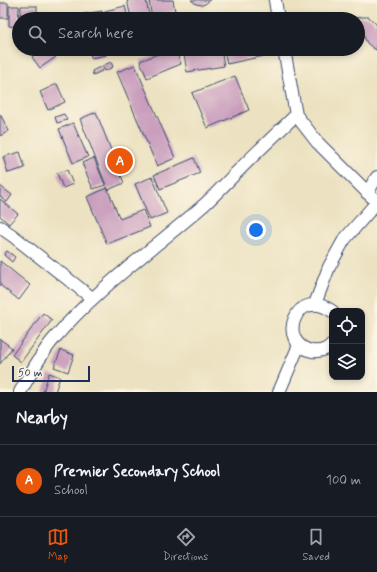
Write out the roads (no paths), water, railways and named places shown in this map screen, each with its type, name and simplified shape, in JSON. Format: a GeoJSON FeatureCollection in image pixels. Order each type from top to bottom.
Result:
{"type":"FeatureCollection","features":[{"type":"Feature","properties":{"kind":"street"},"geometry":{"type":"LineString","coordinates":[[275,0],[277,12]]}},
{"type":"Feature","properties":{"kind":"street"},"geometry":{"type":"LineString","coordinates":[[285,56],[296,115],[317,142],[377,202],[344,240],[329,267],[315,304]]}},
{"type":"Feature","properties":{"kind":"street"},"geometry":{"type":"LineString","coordinates":[[20,392],[42,355],[65,326],[92,298],[120,273],[156,246],[206,203],[296,115]]}},
{"type":"Feature","properties":{"kind":"street"},"geometry":{"type":"LineString","coordinates":[[367,193],[377,177]]}},
{"type":"Feature","properties":{"kind":"street"},"geometry":{"type":"LineString","coordinates":[[0,228],[13,236],[92,298]]}},
{"type":"Feature","properties":{"kind":"street"},"geometry":{"type":"LineString","coordinates":[[329,309],[325,306],[315,304],[306,306],[298,312],[293,320],[292,329],[294,338],[306,349],[314,351],[329,347]]}},
{"type":"Feature","properties":{"kind":"street"},"geometry":{"type":"LineString","coordinates":[[279,392],[300,345]]}},
{"type":"Feature","properties":{"kind":"place","name":"Premier Secondary School"},"geometry":{"type":"Point","coordinates":[120,161]}}]}
